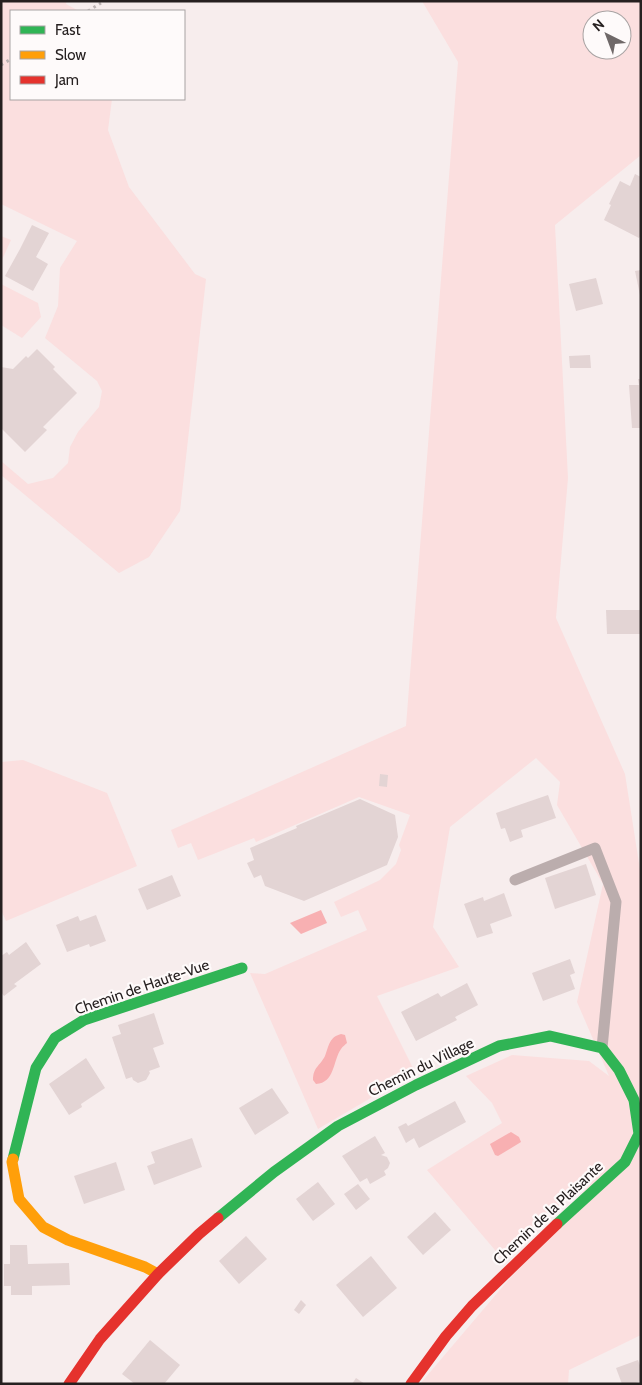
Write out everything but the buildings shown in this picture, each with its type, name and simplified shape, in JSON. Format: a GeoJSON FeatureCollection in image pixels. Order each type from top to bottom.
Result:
{"type":"FeatureCollection","features":[{"type":"Feature","properties":{"kind":"street","name":"Chemin de Haute-Vue"},"geometry":{"type":"LineString","coordinates":[[158,1274],[145,1267],[68,1240],[43,1227],[19,1199],[12,1162],[36,1068],[55,1038],[84,1020],[242,968]]}},
{"type":"Feature","properties":{"kind":"street","name":"Chemin du Village"},"geometry":{"type":"LineString","coordinates":[[69,1384],[100,1339],[158,1274],[199,1234],[307,1147],[338,1126],[416,1085],[499,1046],[550,1036],[602,1048]]}},
{"type":"Feature","properties":{"kind":"street","name":"Chemin de la Plaisante"},"geometry":{"type":"LineString","coordinates":[[411,1384],[446,1336],[472,1306],[536,1243],[625,1162],[639,1134],[634,1100],[619,1070],[602,1048]]}},
{"type":"Feature","properties":{"kind":"lane"},"geometry":{"type":"LineString","coordinates":[[515,880],[594,848],[616,902],[602,1048]]}},
{"type":"Feature","properties":{"kind":"path"},"geometry":{"type":"LineString","coordinates":[[90,10],[101,3]]}},
{"type":"Feature","properties":{"kind":"shaded area"},"geometry":{"type":"Polygon","coordinates":[[[1,1],[67,1],[66,4],[77,10],[10,10],[10,100],[112,100],[108,130],[129,187],[195,274],[206,279],[180,511],[149,557],[119,573],[1,475],[1,461],[28,484],[53,478],[68,463],[70,447],[78,432],[99,407],[102,391],[97,381],[45,338],[58,306],[60,268],[77,241],[1,204],[1,1]]]}},
{"type":"Feature","properties":{"kind":"shaded area"},"geometry":{"type":"Polygon","coordinates":[[[422,1],[641,1],[641,155],[555,225],[568,478],[556,618],[625,774],[641,876],[641,1335],[569,1370],[568,1384],[420,1384],[607,1164],[500,1256],[427,1170],[502,1123],[492,1103],[466,1076],[512,1055],[589,1061],[609,1076],[577,1002],[603,884],[557,805],[560,782],[536,758],[450,827],[433,927],[459,967],[377,996],[415,1072],[318,1129],[250,973],[265,974],[367,930],[358,910],[341,917],[334,902],[380,880],[396,864],[401,850],[399,845],[410,815],[359,797],[256,842],[254,838],[198,860],[191,843],[178,848],[171,830],[406,726],[458,62],[422,1]]]}},
{"type":"Feature","properties":{"kind":"shaded area"},"geometry":{"type":"Polygon","coordinates":[[[1,236],[11,240],[1,262],[1,236]]]}},
{"type":"Feature","properties":{"kind":"shaded area"},"geometry":{"type":"Polygon","coordinates":[[[1,284],[38,303],[41,317],[22,338],[1,325],[1,284]]]}},
{"type":"Feature","properties":{"kind":"shaded area"},"geometry":{"type":"Polygon","coordinates":[[[23,760],[107,793],[137,866],[6,921],[1,910],[1,762],[23,760]]]}},
{"type":"Feature","properties":{"kind":"shaded area"},"geometry":{"type":"Polygon","coordinates":[[[321,910],[327,923],[301,934],[290,923],[321,910]]]}},
{"type":"Feature","properties":{"kind":"shaded area"},"geometry":{"type":"Polygon","coordinates":[[[341,1034],[345,1035],[347,1043],[338,1054],[333,1070],[327,1080],[316,1084],[313,1080],[315,1069],[325,1056],[334,1037],[341,1034]]]}},
{"type":"Feature","properties":{"kind":"shaded area"},"geometry":{"type":"Polygon","coordinates":[[[511,1132],[519,1137],[521,1142],[498,1156],[495,1155],[490,1144],[511,1132]]]}},
{"type":"Feature","properties":{"kind":"traffic: fast"},"geometry":{"type":"LineString","coordinates":[[13,1159],[36,1068],[55,1038],[84,1020],[242,968]]}},
{"type":"Feature","properties":{"kind":"traffic: fast"},"geometry":{"type":"LineString","coordinates":[[218,1218],[274,1172],[338,1126],[416,1085],[499,1046],[550,1036],[602,1048],[619,1070],[634,1100],[639,1134],[625,1162],[557,1224]]}},
{"type":"Feature","properties":{"kind":"traffic: slow"},"geometry":{"type":"LineString","coordinates":[[13,1159],[19,1199],[43,1227],[68,1240],[145,1267],[158,1274]]}},
{"type":"Feature","properties":{"kind":"traffic: jam"},"geometry":{"type":"LineString","coordinates":[[69,1384],[100,1339],[158,1274],[218,1218]]}},
{"type":"Feature","properties":{"kind":"traffic: jam"},"geometry":{"type":"LineString","coordinates":[[411,1384],[446,1336],[472,1306],[557,1224]]}}]}
